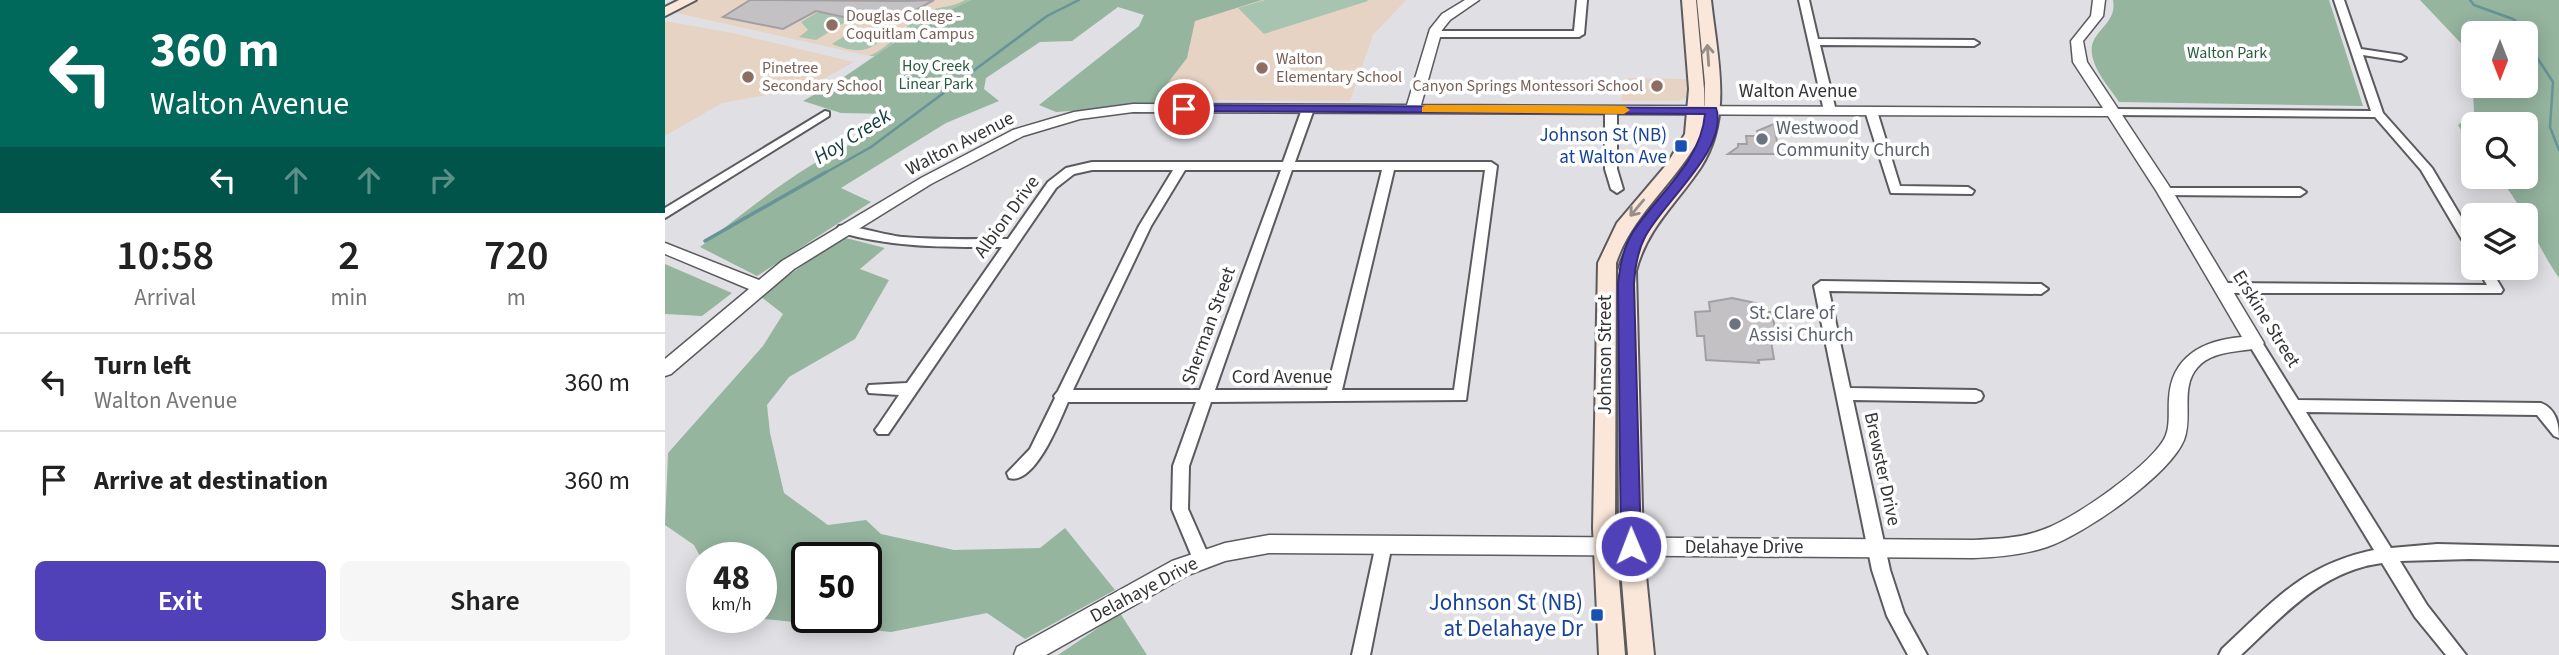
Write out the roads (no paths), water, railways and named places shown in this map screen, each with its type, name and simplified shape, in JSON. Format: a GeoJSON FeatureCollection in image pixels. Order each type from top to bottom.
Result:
{"type":"FeatureCollection","features":[{"type":"Feature","properties":{"kind":"main road"},"geometry":{"type":"LineString","coordinates":[[665,4],[673,0]]}},
{"type":"Feature","properties":{"kind":"main road"},"geometry":{"type":"LineString","coordinates":[[665,12],[689,0]]}},
{"type":"Feature","properties":{"kind":"main road","name":"Johnson Street"},"geometry":{"type":"LineString","coordinates":[[1641,655],[1631,546],[1626,284],[1629,259],[1638,235],[1697,158],[1710,130],[1704,110],[1689,0]]}},
{"type":"Feature","properties":{"kind":"main road","name":"Johnson Street"},"geometry":{"type":"LineString","coordinates":[[1612,655],[1605,546],[1607,263],[1612,244],[1623,225],[1685,152],[1704,110],[1704,0]]}},
{"type":"Feature","properties":{"kind":"street"},"geometry":{"type":"LineString","coordinates":[[1413,109],[1434,34],[1446,17],[1473,0]]}},
{"type":"Feature","properties":{"kind":"street"},"geometry":{"type":"LineString","coordinates":[[1434,34],[1579,34],[1582,0]]}},
{"type":"Feature","properties":{"kind":"street"},"geometry":{"type":"LineString","coordinates":[[1804,0],[1830,110]]}},
{"type":"Feature","properties":{"kind":"street","name":"Erskine Street"},"geometry":{"type":"LineString","coordinates":[[2099,0],[2097,16],[2080,35],[2077,54],[2165,192],[2221,288],[2297,406],[2421,611],[2457,655]]}},
{"type":"Feature","properties":{"kind":"street"},"geometry":{"type":"LineString","coordinates":[[2339,0],[2378,114],[2426,168],[2461,228]]}},
{"type":"Feature","properties":{"kind":"street"},"geometry":{"type":"LineString","coordinates":[[1814,42],[1974,43]]}},
{"type":"Feature","properties":{"kind":"street"},"geometry":{"type":"LineString","coordinates":[[2355,51],[2401,58]]}},
{"type":"Feature","properties":{"kind":"street","name":"Walton Avenue"},"geometry":{"type":"LineString","coordinates":[[760,287],[843,229],[1018,133],[1079,115],[1133,108],[2378,114]]}},
{"type":"Feature","properties":{"kind":"street","name":"Sherman Street"},"geometry":{"type":"LineString","coordinates":[[1201,559],[1180,509],[1178,482],[1184,453],[1308,109]]}},
{"type":"Feature","properties":{"kind":"street"},"geometry":{"type":"LineString","coordinates":[[1611,110],[1611,169],[1617,189]]}},
{"type":"Feature","properties":{"kind":"street"},"geometry":{"type":"LineString","coordinates":[[1871,111],[1895,190],[1968,191]]}},
{"type":"Feature","properties":{"kind":"street"},"geometry":{"type":"LineString","coordinates":[[665,214],[825,114]]}},
{"type":"Feature","properties":{"kind":"street","name":"Albion Drive"},"geometry":{"type":"LineString","coordinates":[[883,430],[1052,185],[1070,171],[1093,166],[1491,166],[1461,396]]}},
{"type":"Feature","properties":{"kind":"street"},"geometry":{"type":"LineString","coordinates":[[1015,472],[1036,453],[1145,226],[1181,166]]}},
{"type":"Feature","properties":{"kind":"street"},"geometry":{"type":"LineString","coordinates":[[1333,396],[1389,166]]}},
{"type":"Feature","properties":{"kind":"street"},"geometry":{"type":"LineString","coordinates":[[2165,192],[2300,192]]}},
{"type":"Feature","properties":{"kind":"street"},"geometry":{"type":"LineString","coordinates":[[843,229],[868,239],[893,242],[1011,243]]}},
{"type":"Feature","properties":{"kind":"street"},"geometry":{"type":"LineString","coordinates":[[665,248],[760,287],[665,369]]}},
{"type":"Feature","properties":{"kind":"street"},"geometry":{"type":"LineString","coordinates":[[2221,288],[2496,290],[2491,280]]}},
{"type":"Feature","properties":{"kind":"street","name":"Brewster Drive"},"geometry":{"type":"LineString","coordinates":[[1918,655],[1896,616],[1877,548],[1821,286],[2041,289]]}},
{"type":"Feature","properties":{"kind":"street","name":"Delahaye Drive"},"geometry":{"type":"LineString","coordinates":[[1025,655],[1201,559],[1269,544],[1999,548],[2026,544],[2066,529],[2155,465],[2165,454],[2176,432],[2180,379],[2194,356],[2214,346],[2255,343]]}},
{"type":"Feature","properties":{"kind":"street"},"geometry":{"type":"LineString","coordinates":[[874,389],[911,389]]}},
{"type":"Feature","properties":{"kind":"street"},"geometry":{"type":"LineString","coordinates":[[1845,394],[1976,396]]}},
{"type":"Feature","properties":{"kind":"street","name":"Cord Avenue"},"geometry":{"type":"LineString","coordinates":[[1062,396],[1461,396]]}},
{"type":"Feature","properties":{"kind":"street"},"geometry":{"type":"LineString","coordinates":[[2297,406],[2541,409],[2559,432]]}},
{"type":"Feature","properties":{"kind":"street"},"geometry":{"type":"LineString","coordinates":[[1361,655],[1384,544]]}},
{"type":"Feature","properties":{"kind":"street"},"geometry":{"type":"LineString","coordinates":[[2228,655],[2302,588],[2324,573],[2355,561],[2387,555],[2559,554]]}},
{"type":"Feature","properties":{"kind":"waterway","name":"Hoy Creek"},"geometry":{"type":"LineString","coordinates":[[823,174],[871,147],[1047,16],[1079,0]]}},
{"type":"Feature","properties":{"kind":"waterway"},"geometry":{"type":"LineString","coordinates":[[2470,0],[2474,5],[2513,19],[2527,31],[2538,59],[2553,82],[2550,127],[2559,150]]}},
{"type":"Feature","properties":{"kind":"waterway","name":"Hoy Creek"},"geometry":{"type":"LineString","coordinates":[[705,241],[826,172]]}},
{"type":"Feature","properties":{"kind":"place","name":"Douglas College - Coquitlam Campus"},"geometry":{"type":"Point","coordinates":[832,25]}},
{"type":"Feature","properties":{"kind":"place","name":"Walton Elementary School"},"geometry":{"type":"Point","coordinates":[1262,68]}},
{"type":"Feature","properties":{"kind":"place","name":"Pinetree Secondary School"},"geometry":{"type":"Point","coordinates":[748,77]}},
{"type":"Feature","properties":{"kind":"place","name":"Canyon Springs Montessori School"},"geometry":{"type":"Point","coordinates":[1657,86]}},
{"type":"Feature","properties":{"kind":"place","name":"Westwood Community Church"},"geometry":{"type":"Point","coordinates":[1762,139]}},
{"type":"Feature","properties":{"kind":"place","name":"Johnson St (NB) at Walton Ave"},"geometry":{"type":"Point","coordinates":[1681,146]}},
{"type":"Feature","properties":{"kind":"place","name":"St. Clare of Assisi Church"},"geometry":{"type":"Point","coordinates":[1735,324]}},
{"type":"Feature","properties":{"kind":"place","name":"Johnson St (NB) at Delahaye Dr"},"geometry":{"type":"Point","coordinates":[1597,615]}},
{"type":"Feature","properties":{"kind":"park label","name":"Walton Park"},"geometry":{"type":"Point","coordinates":[2227,53]}},
{"type":"Feature","properties":{"kind":"park label","name":"Hoy Creek Linear Park"},"geometry":{"type":"Point","coordinates":[936,75]}}]}
